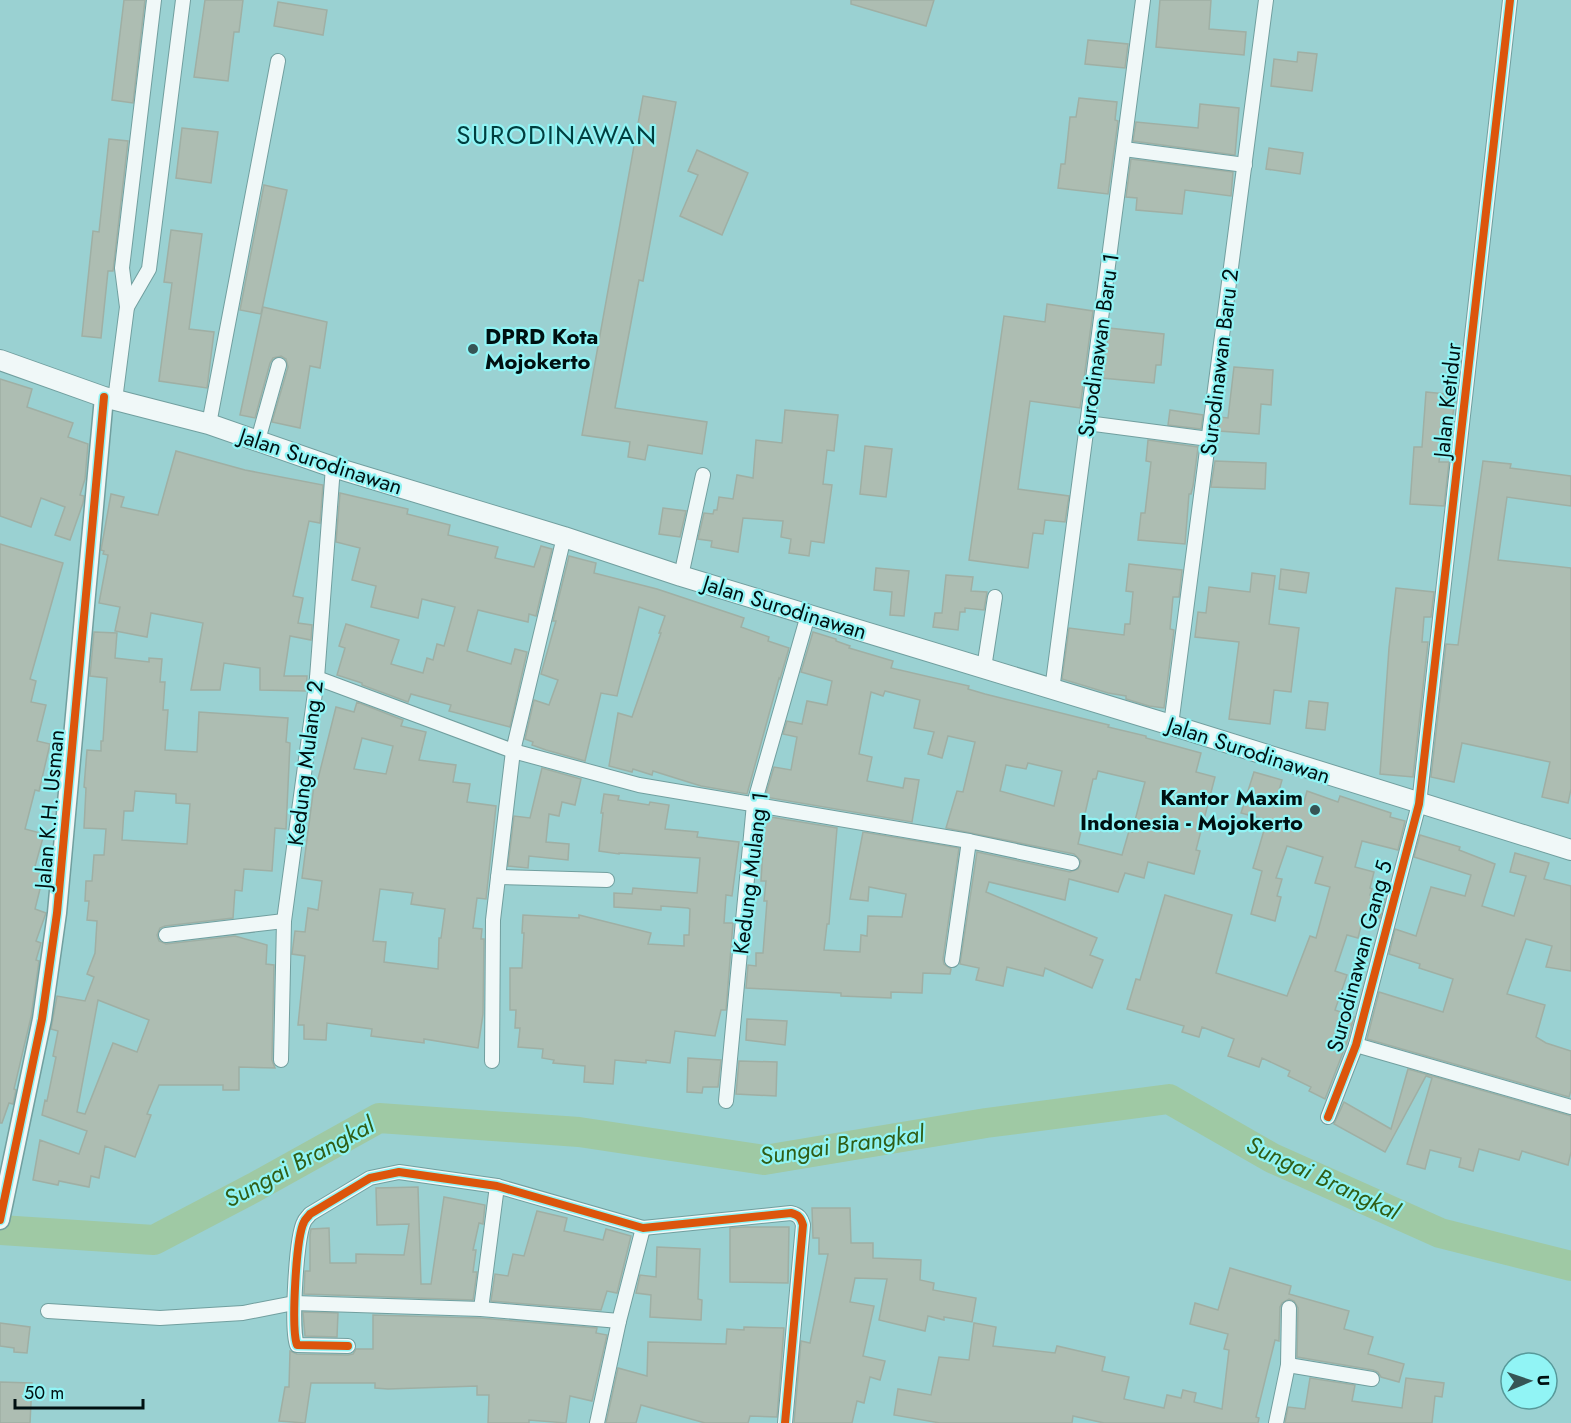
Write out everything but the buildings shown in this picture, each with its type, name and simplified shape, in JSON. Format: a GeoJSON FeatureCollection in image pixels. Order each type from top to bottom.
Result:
{"type":"FeatureCollection","features":[{"type":"Feature","properties":{"kind":"main road","name":"Jalan Surodinawan"},"geometry":{"type":"LineString","coordinates":[[0,360],[110,399],[209,424],[333,467],[564,537],[681,576],[1571,850]]}},
{"type":"Feature","properties":{"kind":"street"},"geometry":{"type":"LineString","coordinates":[[110,399],[127,307],[122,268],[154,0]]}},
{"type":"Feature","properties":{"kind":"street"},"geometry":{"type":"LineString","coordinates":[[127,307],[149,269],[183,0]]}},
{"type":"Feature","properties":{"kind":"street","name":"Surodinawan Baru 1"},"geometry":{"type":"LineString","coordinates":[[1052,690],[1143,0]]}},
{"type":"Feature","properties":{"kind":"street","name":"Surodinawan Baru 2"},"geometry":{"type":"LineString","coordinates":[[1171,725],[1266,0]]}},
{"type":"Feature","properties":{"kind":"street","name":"Jalan Ketidur"},"geometry":{"type":"LineString","coordinates":[[1419,804],[1510,0]]}},
{"type":"Feature","properties":{"kind":"street"},"geometry":{"type":"LineString","coordinates":[[209,424],[278,61]]}},
{"type":"Feature","properties":{"kind":"street"},"geometry":{"type":"LineString","coordinates":[[1124,149],[1245,165]]}},
{"type":"Feature","properties":{"kind":"street"},"geometry":{"type":"LineString","coordinates":[[258,440],[279,365]]}},
{"type":"Feature","properties":{"kind":"street","name":"Jalan K.H. Usman"},"geometry":{"type":"LineString","coordinates":[[0,1220],[4,1184],[42,1019],[57,913],[110,399]]}},
{"type":"Feature","properties":{"kind":"street"},"geometry":{"type":"LineString","coordinates":[[1087,423],[1209,439]]}},
{"type":"Feature","properties":{"kind":"street","name":"Kedung Mulang 2"},"geometry":{"type":"LineString","coordinates":[[281,1060],[284,921],[317,678],[333,467]]}},
{"type":"Feature","properties":{"kind":"street"},"geometry":{"type":"LineString","coordinates":[[681,576],[703,475]]}},
{"type":"Feature","properties":{"kind":"street"},"geometry":{"type":"LineString","coordinates":[[492,1061],[493,920],[513,751],[564,537]]}},
{"type":"Feature","properties":{"kind":"street"},"geometry":{"type":"LineString","coordinates":[[984,668],[995,597]]}},
{"type":"Feature","properties":{"kind":"street","name":"Kedung Mulang 1"},"geometry":{"type":"LineString","coordinates":[[726,1101],[754,804],[808,615]]}},
{"type":"Feature","properties":{"kind":"street"},"geometry":{"type":"LineString","coordinates":[[317,678],[513,751],[639,785],[969,841],[1072,863]]}},
{"type":"Feature","properties":{"kind":"street","name":"Surodinawan Gang 5"},"geometry":{"type":"LineString","coordinates":[[1328,1117],[1356,1045],[1419,804]]}},
{"type":"Feature","properties":{"kind":"street"},"geometry":{"type":"LineString","coordinates":[[952,960],[969,841]]}},
{"type":"Feature","properties":{"kind":"street"},"geometry":{"type":"LineString","coordinates":[[498,877],[607,880]]}},
{"type":"Feature","properties":{"kind":"street"},"geometry":{"type":"LineString","coordinates":[[166,935],[284,921]]}},
{"type":"Feature","properties":{"kind":"street"},"geometry":{"type":"LineString","coordinates":[[1356,1045],[1571,1107]]}},
{"type":"Feature","properties":{"kind":"street"},"geometry":{"type":"LineString","coordinates":[[348,1346],[297,1345],[294,1303],[300,1238],[303,1223],[310,1214],[370,1178],[399,1172],[496,1186],[643,1228],[797,1214],[803,1225],[785,1423]]}},
{"type":"Feature","properties":{"kind":"street"},"geometry":{"type":"LineString","coordinates":[[481,1310],[496,1186]]}},
{"type":"Feature","properties":{"kind":"street"},"geometry":{"type":"LineString","coordinates":[[597,1423],[619,1321],[643,1228]]}},
{"type":"Feature","properties":{"kind":"street"},"geometry":{"type":"LineString","coordinates":[[48,1311],[160,1318],[243,1313],[294,1303],[481,1310],[619,1321]]}},
{"type":"Feature","properties":{"kind":"street"},"geometry":{"type":"LineString","coordinates":[[1276,1423],[1288,1365],[1290,1308]]}},
{"type":"Feature","properties":{"kind":"street"},"geometry":{"type":"LineString","coordinates":[[1288,1365],[1372,1379]]}},
{"type":"Feature","properties":{"kind":"waterway","name":"Sungai Brangkal"},"geometry":{"type":"LineString","coordinates":[[0,1230],[154,1240],[379,1118],[579,1132],[764,1160],[986,1123],[1169,1099],[1272,1158],[1440,1233],[1571,1266]]}},
{"type":"Feature","properties":{"kind":"cycle path"},"geometry":{"type":"LineString","coordinates":[[1328,1117],[1356,1045],[1419,804],[1510,0]]}},
{"type":"Feature","properties":{"kind":"cycle path"},"geometry":{"type":"LineString","coordinates":[[0,1220],[42,1019],[57,913],[104,397]]}},
{"type":"Feature","properties":{"kind":"cycle path"},"geometry":{"type":"LineString","coordinates":[[348,1346],[297,1345],[294,1303],[299,1245],[304,1222],[310,1214],[370,1178],[399,1172],[497,1186],[643,1228],[791,1213],[799,1217],[803,1225],[785,1423]]}},
{"type":"Feature","properties":{"kind":"place","name":"DPRD Kota Mojokerto"},"geometry":{"type":"Point","coordinates":[473,349]}},
{"type":"Feature","properties":{"kind":"place","name":"Kantor Maxim Indonesia - Mojokerto"},"geometry":{"type":"Point","coordinates":[1315,810]}},
{"type":"Feature","properties":{"kind":"district","name":"SURODINAWAN"},"geometry":{"type":"Point","coordinates":[557,135]}}]}
